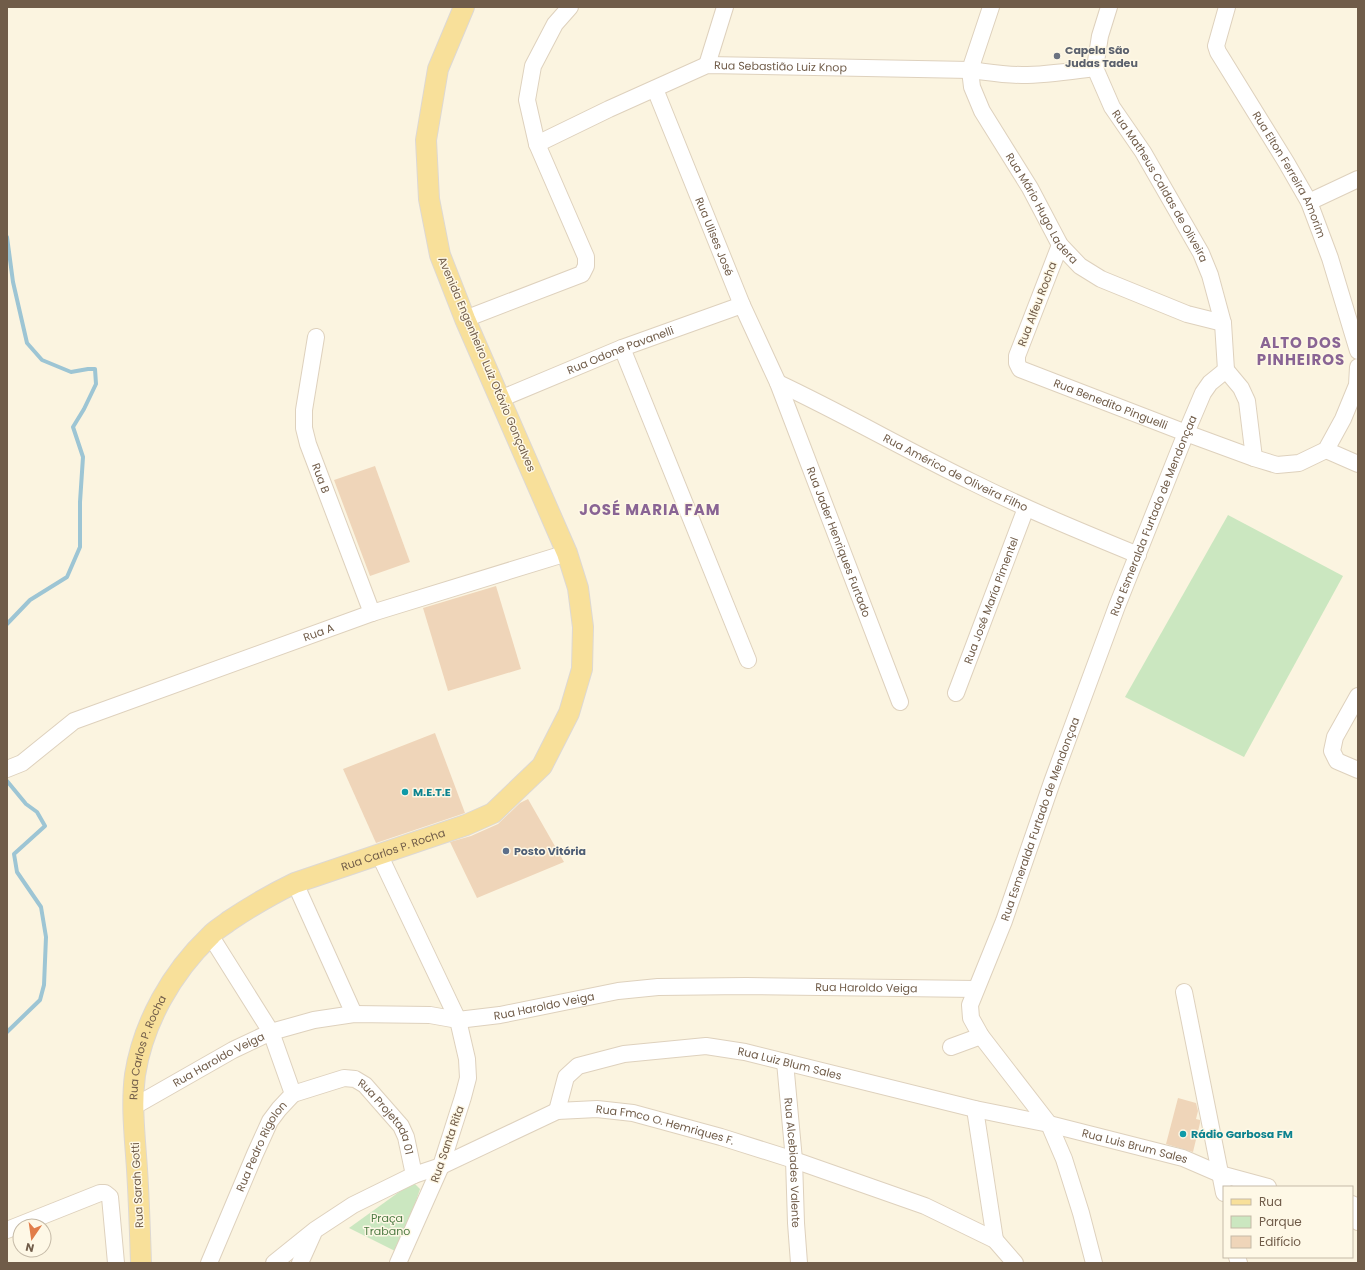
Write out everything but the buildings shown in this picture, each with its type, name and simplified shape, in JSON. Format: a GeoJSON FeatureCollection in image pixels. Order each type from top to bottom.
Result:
{"type":"FeatureCollection","features":[{"type":"Feature","properties":{"kind":"main road","name":"Avenida Engenheiro Luiz Otávio Gonçalves"},"geometry":{"type":"LineString","coordinates":[[464,7],[438,69],[426,140],[429,199],[440,255],[500,400],[567,553]]}},
{"type":"Feature","properties":{"kind":"main road","name":"Rua Carlos P. Rocha"},"geometry":{"type":"LineString","coordinates":[[133,1107],[135,1076],[141,1045],[153,1012],[182,967],[210,935],[250,907],[295,883],[466,825],[493,813],[542,766],[569,713],[582,669],[584,627],[578,588],[567,553]]}},
{"type":"Feature","properties":{"kind":"main road","name":"Rua Sarah Gotti"},"geometry":{"type":"LineString","coordinates":[[133,1107],[140,1211],[140,1263]]}},
{"type":"Feature","properties":{"kind":"street"},"geometry":{"type":"LineString","coordinates":[[466,319],[582,274],[586,266],[586,257],[537,144],[527,100],[533,66],[555,24],[570,7]]}},
{"type":"Feature","properties":{"kind":"street"},"geometry":{"type":"LineString","coordinates":[[707,65],[725,7]]}},
{"type":"Feature","properties":{"kind":"street","name":"Rua Mário Hugo Ladera"},"geometry":{"type":"LineString","coordinates":[[991,7],[970,70],[972,87],[982,111],[1030,188],[1060,245],[1080,266],[1102,279],[1186,314],[1224,323]]}},
{"type":"Feature","properties":{"kind":"street"},"geometry":{"type":"LineString","coordinates":[[1095,68],[1100,36],[1109,7]]}},
{"type":"Feature","properties":{"kind":"street","name":"Rua Elton Ferreira Amorim"},"geometry":{"type":"LineString","coordinates":[[1227,7],[1216,46],[1218,52],[1309,202],[1330,258],[1358,350]]}},
{"type":"Feature","properties":{"kind":"street","name":"Rua Sebastião Luiz Knop"},"geometry":{"type":"LineString","coordinates":[[537,144],[707,65],[970,70],[1021,75],[1045,74],[1095,68]]}},
{"type":"Feature","properties":{"kind":"street","name":"Rua Matheus Caldas de Oliveira"},"geometry":{"type":"LineString","coordinates":[[1095,68],[1112,107],[1142,152],[1201,253],[1210,275],[1224,323],[1226,370]]}},
{"type":"Feature","properties":{"kind":"street","name":"Rua Ulises José"},"geometry":{"type":"LineString","coordinates":[[655,89],[742,305],[778,383]]}},
{"type":"Feature","properties":{"kind":"street"},"geometry":{"type":"LineString","coordinates":[[1309,202],[1358,179]]}},
{"type":"Feature","properties":{"kind":"street","name":"Rua Alfeu Rocha"},"geometry":{"type":"LineString","coordinates":[[1017,363],[1017,356],[1060,245]]}},
{"type":"Feature","properties":{"kind":"street","name":"Rua Odone Pavanelli"},"geometry":{"type":"LineString","coordinates":[[500,400],[622,348],[742,305]]}},
{"type":"Feature","properties":{"kind":"street","name":"Rua B"},"geometry":{"type":"LineString","coordinates":[[316,336],[304,410],[304,428],[308,444],[372,614]]}},
{"type":"Feature","properties":{"kind":"street"},"geometry":{"type":"LineString","coordinates":[[622,348],[748,660]]}},
{"type":"Feature","properties":{"kind":"street","name":"Rua Benedito Pinguelli"},"geometry":{"type":"LineString","coordinates":[[1017,363],[1020,369],[1254,458]]}},
{"type":"Feature","properties":{"kind":"street"},"geometry":{"type":"LineString","coordinates":[[1226,370],[1242,388],[1247,401],[1254,458],[1277,465],[1299,463],[1326,450],[1343,419],[1357,385],[1358,367]]}},
{"type":"Feature","properties":{"kind":"street","name":"Rua Esmeralda Furtado de Mendonçaa"},"geometry":{"type":"LineString","coordinates":[[1094,1263],[1081,1213],[1064,1159],[1049,1124],[981,1036],[971,1018],[970,1005],[1004,922],[1055,775],[1117,606],[1186,433],[1203,393],[1210,383],[1226,370]]}},
{"type":"Feature","properties":{"kind":"street","name":"Rua Américo de Oliveira Filho"},"geometry":{"type":"LineString","coordinates":[[778,383],[812,399],[876,434],[971,482],[1026,508],[1138,555]]}},
{"type":"Feature","properties":{"kind":"street","name":"Rua Jader Henriques Furtado"},"geometry":{"type":"LineString","coordinates":[[778,383],[900,702]]}},
{"type":"Feature","properties":{"kind":"street"},"geometry":{"type":"LineString","coordinates":[[1326,450],[1358,464]]}},
{"type":"Feature","properties":{"kind":"street","name":"Rua José María Pimentel"},"geometry":{"type":"LineString","coordinates":[[956,693],[1026,508]]}},
{"type":"Feature","properties":{"kind":"street","name":"Rua A"},"geometry":{"type":"LineString","coordinates":[[7,769],[22,763],[74,721],[372,614],[567,553]]}},
{"type":"Feature","properties":{"kind":"street"},"geometry":{"type":"LineString","coordinates":[[1358,696],[1335,737],[1332,751],[1337,761],[1358,770]]}},
{"type":"Feature","properties":{"kind":"street","name":"Rua Santa Rita"},"geometry":{"type":"LineString","coordinates":[[379,854],[458,1020],[467,1059],[468,1078],[441,1166],[398,1263]]}},
{"type":"Feature","properties":{"kind":"street"},"geometry":{"type":"LineString","coordinates":[[295,883],[354,1014]]}},
{"type":"Feature","properties":{"kind":"street","name":"Rua Pedro Rigolon"},"geometry":{"type":"LineString","coordinates":[[209,1263],[270,1121],[293,1094],[271,1032],[210,935]]}},
{"type":"Feature","properties":{"kind":"street","name":"Rua Haroldo Veiga"},"geometry":{"type":"LineString","coordinates":[[133,1107],[233,1050],[271,1032],[314,1020],[354,1014],[430,1016],[458,1020],[500,1015],[618,990],[658,986],[976,989]]}},
{"type":"Feature","properties":{"kind":"street"},"geometry":{"type":"LineString","coordinates":[[1184,992],[1223,1188]]}},
{"type":"Feature","properties":{"kind":"street"},"geometry":{"type":"LineString","coordinates":[[951,1047],[981,1036]]}},
{"type":"Feature","properties":{"kind":"street","name":"Rua Luiz Blum Sales"},"geometry":{"type":"LineString","coordinates":[[557,1110],[566,1077],[578,1066],[624,1054],[706,1046],[745,1052],[975,1110],[1049,1124]]}},
{"type":"Feature","properties":{"kind":"street","name":"Rua Alcebiades Valente"},"geometry":{"type":"LineString","coordinates":[[785,1062],[794,1160],[796,1223],[800,1263]]}},
{"type":"Feature","properties":{"kind":"street","name":"Rua Projetada 01"},"geometry":{"type":"LineString","coordinates":[[293,1094],[344,1078],[355,1079],[365,1085],[401,1126],[406,1137],[414,1175]]}},
{"type":"Feature","properties":{"kind":"street","name":"Rua Fmco O. Hemriques F."},"geometry":{"type":"LineString","coordinates":[[274,1263],[315,1230],[353,1205],[414,1175],[441,1166],[557,1110],[597,1109],[633,1113],[721,1137],[794,1160],[926,1206],[995,1240],[1015,1263]]}},
{"type":"Feature","properties":{"kind":"street"},"geometry":{"type":"LineString","coordinates":[[975,1110],[995,1240]]}},
{"type":"Feature","properties":{"kind":"street","name":"Rua Luis Brum Sales"},"geometry":{"type":"LineString","coordinates":[[1049,1124],[1183,1158],[1220,1174],[1264,1186]]}},
{"type":"Feature","properties":{"kind":"street"},"geometry":{"type":"LineString","coordinates":[[7,1230],[100,1192],[105,1193],[110,1197],[116,1263]]}},
{"type":"Feature","properties":{"kind":"street"},"geometry":{"type":"LineString","coordinates":[[1353,1206],[1358,1222]]}},
{"type":"Feature","properties":{"kind":"street"},"geometry":{"type":"LineString","coordinates":[[300,1263],[315,1230]]}},
{"type":"Feature","properties":{"kind":"green space"},"geometry":{"type":"Polygon","coordinates":[[[1228,515],[1343,576],[1244,757],[1125,697],[1228,515]]]}},
{"type":"Feature","properties":{"kind":"green space","name":"Praça Trabano"},"geometry":{"type":"Polygon","coordinates":[[[413,1182],[420,1189],[399,1253],[349,1228],[413,1182]]]}},
{"type":"Feature","properties":{"kind":"waterway"},"geometry":{"type":"LineString","coordinates":[[7,237],[13,282],[27,343],[42,360],[71,372],[95,369],[96,384],[84,409],[73,427],[83,457],[80,502],[80,547],[67,577],[30,600],[7,624]]}},
{"type":"Feature","properties":{"kind":"waterway"},"geometry":{"type":"LineString","coordinates":[[7,781],[26,804],[37,812],[45,826],[14,854],[17,872],[41,907],[46,937],[44,985],[40,1000],[7,1032]]}},
{"type":"Feature","properties":{"kind":"place","name":"Capela São Judas Tadeu"},"geometry":{"type":"Point","coordinates":[1057,56]}},
{"type":"Feature","properties":{"kind":"place","name":"M.E.T.E"},"geometry":{"type":"Point","coordinates":[405,792]}},
{"type":"Feature","properties":{"kind":"place","name":"Posto Vitória"},"geometry":{"type":"Point","coordinates":[506,851]}},
{"type":"Feature","properties":{"kind":"place","name":"Rádio Garbosa FM"},"geometry":{"type":"Point","coordinates":[1183,1134]}},
{"type":"Feature","properties":{"kind":"district","name":"ALTO DOS PINHEIROS"},"geometry":{"type":"Point","coordinates":[1301,352]}},
{"type":"Feature","properties":{"kind":"district","name":"JOSÉ MARIA FAM"},"geometry":{"type":"Point","coordinates":[650,510]}}]}
